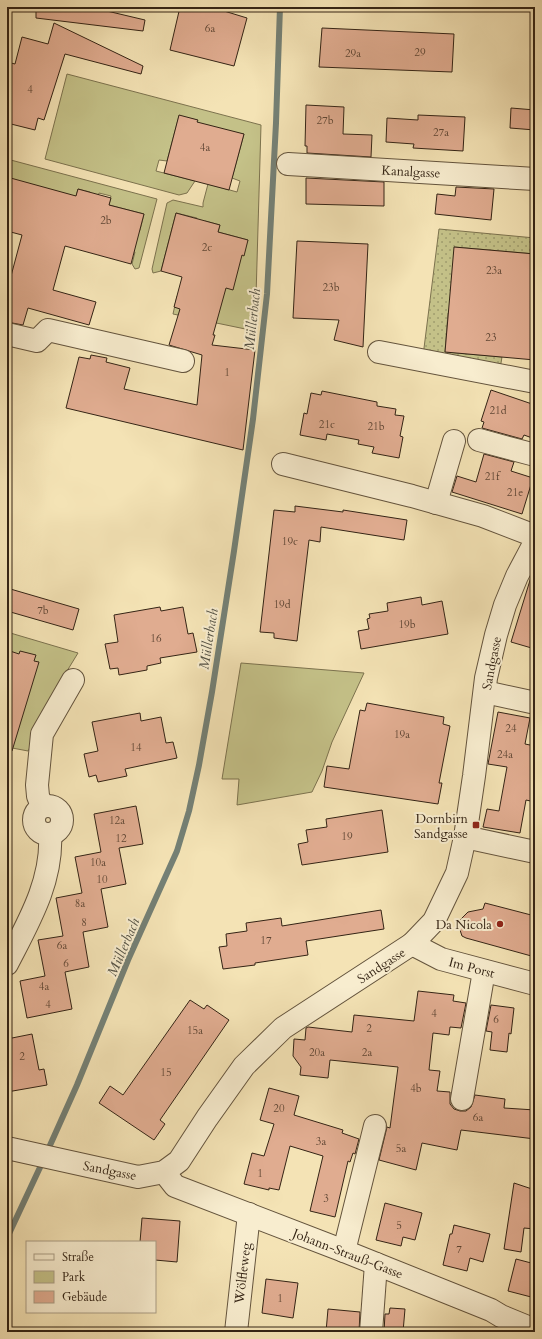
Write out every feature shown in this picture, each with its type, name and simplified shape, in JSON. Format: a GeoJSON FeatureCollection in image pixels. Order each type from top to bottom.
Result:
{"type":"FeatureCollection","features":[{"type":"Feature","properties":{"kind":"street","name":"Kanalgasse"},"geometry":{"type":"LineString","coordinates":[[288,164],[535,178]]}},
{"type":"Feature","properties":{"kind":"street"},"geometry":{"type":"LineString","coordinates":[[7,334],[37,341],[48,330],[183,361]]}},
{"type":"Feature","properties":{"kind":"street"},"geometry":{"type":"LineString","coordinates":[[379,352],[535,382]]}},
{"type":"Feature","properties":{"kind":"street"},"geometry":{"type":"LineString","coordinates":[[479,440],[535,455]]}},
{"type":"Feature","properties":{"kind":"street"},"geometry":{"type":"LineString","coordinates":[[436,503],[454,442]]}},
{"type":"Feature","properties":{"kind":"street"},"geometry":{"type":"LineString","coordinates":[[283,464],[483,516],[535,536]]}},
{"type":"Feature","properties":{"kind":"street","name":"Sandgasse"},"geometry":{"type":"LineString","coordinates":[[7,1148],[138,1177],[164,1172],[179,1161],[244,1066],[283,1028],[412,944],[434,922],[458,874],[465,837],[486,678],[496,635],[505,605],[526,578],[535,542]]}},
{"type":"Feature","properties":{"kind":"street"},"geometry":{"type":"LineString","coordinates":[[7,964],[40,899],[51,847],[50,834],[39,832],[35,828],[33,822],[33,817],[42,806],[38,796],[37,785],[42,734],[73,680]]}},
{"type":"Feature","properties":{"kind":"street"},"geometry":{"type":"LineString","coordinates":[[485,692],[531,702],[535,701]]}},
{"type":"Feature","properties":{"kind":"street"},"geometry":{"type":"LineString","coordinates":[[465,837],[535,852]]}},
{"type":"Feature","properties":{"kind":"street","name":"Im Porst"},"geometry":{"type":"LineString","coordinates":[[412,944],[441,959],[535,984]]}},
{"type":"Feature","properties":{"kind":"street"},"geometry":{"type":"LineString","coordinates":[[462,1100],[484,971]]}},
{"type":"Feature","properties":{"kind":"street"},"geometry":{"type":"LineString","coordinates":[[344,1251],[375,1126]]}},
{"type":"Feature","properties":{"kind":"street","name":"Johann-Strauß-Gasse"},"geometry":{"type":"LineString","coordinates":[[164,1172],[175,1186],[344,1251],[491,1310],[500,1324],[535,1330]]}},
{"type":"Feature","properties":{"kind":"street","name":"Wölfleweg"},"geometry":{"type":"LineString","coordinates":[[236,1332],[249,1214]]}},
{"type":"Feature","properties":{"kind":"street"},"geometry":{"type":"LineString","coordinates":[[371,1332],[376,1264]]}},
{"type":"Feature","properties":{"kind":"green space"},"geometry":{"type":"Polygon","coordinates":[[[67,74],[261,125],[255,331],[173,314],[177,296],[230,276],[248,240],[218,232],[220,225],[205,221],[195,226],[197,218],[176,213],[161,271],[153,273],[152,269],[167,203],[173,200],[203,207],[208,184],[237,192],[240,181],[232,178],[244,134],[195,129],[197,120],[179,116],[167,161],[159,160],[156,171],[195,181],[187,193],[179,195],[45,159],[67,74]]]}},
{"type":"Feature","properties":{"kind":"green space"},"geometry":{"type":"Polygon","coordinates":[[[7,159],[157,199],[139,268],[135,269],[132,264],[135,252],[127,249],[140,230],[144,214],[109,205],[111,196],[99,193],[96,201],[88,199],[90,192],[78,189],[67,229],[7,177],[9,172],[7,171],[7,159]]]}},
{"type":"Feature","properties":{"kind":"green space"},"geometry":{"type":"Polygon","coordinates":[[[439,229],[535,238],[535,254],[454,247],[535,321],[448,313],[445,352],[502,357],[500,369],[423,356],[439,229]]]}},
{"type":"Feature","properties":{"kind":"green space"},"geometry":{"type":"Polygon","coordinates":[[[7,632],[78,653],[67,671],[69,676],[28,751],[7,747],[7,632]]]}},
{"type":"Feature","properties":{"kind":"green space"},"geometry":{"type":"Polygon","coordinates":[[[241,663],[364,673],[332,742],[322,771],[312,792],[237,805],[239,779],[222,779],[241,663]]]}},
{"type":"Feature","properties":{"kind":"building"},"geometry":{"type":"Polygon","coordinates":[[[36,7],[90,7],[145,20],[143,31],[36,18],[36,7]]]}},
{"type":"Feature","properties":{"kind":"building"},"geometry":{"type":"Polygon","coordinates":[[[180,7],[211,7],[247,18],[234,66],[170,50],[180,7]]]}},
{"type":"Feature","properties":{"kind":"building"},"geometry":{"type":"Polygon","coordinates":[[[54,23],[143,66],[141,74],[65,54],[44,120],[38,118],[35,130],[7,123],[7,62],[15,64],[22,37],[48,44],[54,23]]]}},
{"type":"Feature","properties":{"kind":"building"},"geometry":{"type":"Polygon","coordinates":[[[322,28],[454,34],[452,72],[319,67],[322,28]]]}},
{"type":"Feature","properties":{"kind":"building"},"geometry":{"type":"Polygon","coordinates":[[[306,105],[344,107],[343,134],[372,135],[371,157],[307,153],[307,146],[305,146],[306,105]]]}},
{"type":"Feature","properties":{"kind":"building"},"geometry":{"type":"Polygon","coordinates":[[[511,108],[535,110],[535,130],[510,128],[511,108]]]}},
{"type":"Feature","properties":{"kind":"building"},"geometry":{"type":"Polygon","coordinates":[[[179,115],[198,120],[197,122],[244,134],[229,190],[164,173],[179,115]]]}},
{"type":"Feature","properties":{"kind":"building"},"geometry":{"type":"Polygon","coordinates":[[[418,115],[465,117],[463,151],[413,148],[414,144],[386,142],[387,118],[418,120],[418,115]]]}},
{"type":"Feature","properties":{"kind":"building"},"geometry":{"type":"Polygon","coordinates":[[[7,177],[76,196],[78,189],[111,198],[109,205],[144,214],[131,264],[65,246],[53,290],[96,302],[89,325],[28,308],[23,325],[7,322],[7,291],[22,235],[7,231],[7,177]]]}},
{"type":"Feature","properties":{"kind":"building"},"geometry":{"type":"Polygon","coordinates":[[[306,178],[384,182],[384,206],[306,204],[306,178]]]}},
{"type":"Feature","properties":{"kind":"building"},"geometry":{"type":"Polygon","coordinates":[[[456,187],[494,189],[491,220],[435,214],[437,194],[455,196],[456,187]]]}},
{"type":"Feature","properties":{"kind":"building"},"geometry":{"type":"Polygon","coordinates":[[[176,213],[220,225],[218,232],[248,240],[244,256],[242,255],[233,290],[226,288],[213,335],[215,335],[212,345],[255,350],[243,450],[66,408],[79,357],[90,359],[91,355],[107,358],[106,362],[130,368],[124,389],[197,405],[202,355],[169,345],[180,309],[174,307],[182,277],[161,271],[176,213]]]}},
{"type":"Feature","properties":{"kind":"building"},"geometry":{"type":"Polygon","coordinates":[[[297,241],[368,244],[363,347],[334,340],[339,320],[293,318],[297,241]]]}},
{"type":"Feature","properties":{"kind":"building"},"geometry":{"type":"Polygon","coordinates":[[[454,247],[535,254],[535,360],[445,352],[454,247]]]}},
{"type":"Feature","properties":{"kind":"building"},"geometry":{"type":"Polygon","coordinates":[[[491,390],[535,405],[535,439],[524,435],[522,439],[482,428],[484,422],[481,421],[491,390]]]}},
{"type":"Feature","properties":{"kind":"building"},"geometry":{"type":"Polygon","coordinates":[[[322,391],[377,402],[377,406],[396,409],[395,415],[404,416],[400,436],[403,437],[399,458],[372,453],[374,447],[358,444],[359,440],[327,434],[326,440],[300,435],[304,413],[307,414],[311,393],[321,395],[322,391]]]}},
{"type":"Feature","properties":{"kind":"building"},"geometry":{"type":"Polygon","coordinates":[[[484,454],[514,462],[511,471],[533,478],[522,514],[452,492],[457,476],[476,482],[484,454]]]}},
{"type":"Feature","properties":{"kind":"building"},"geometry":{"type":"Polygon","coordinates":[[[295,506],[343,512],[343,510],[407,520],[404,540],[321,527],[320,542],[309,540],[297,641],[274,638],[274,633],[260,632],[274,510],[295,512],[295,506]]]}},
{"type":"Feature","properties":{"kind":"building"},"geometry":{"type":"Polygon","coordinates":[[[531,577],[535,577],[535,649],[511,642],[531,577]]]}},
{"type":"Feature","properties":{"kind":"building"},"geometry":{"type":"Polygon","coordinates":[[[7,588],[79,609],[73,630],[7,611],[7,588]]]}},
{"type":"Feature","properties":{"kind":"building"},"geometry":{"type":"Polygon","coordinates":[[[421,597],[422,605],[442,601],[448,634],[361,649],[358,631],[369,629],[367,619],[370,618],[369,614],[388,611],[387,603],[421,597]]]}},
{"type":"Feature","properties":{"kind":"building"},"geometry":{"type":"Polygon","coordinates":[[[160,607],[161,611],[183,607],[188,634],[193,633],[197,652],[160,658],[161,663],[147,666],[147,670],[119,675],[118,668],[110,669],[105,644],[118,642],[114,615],[160,607]]]}},
{"type":"Feature","properties":{"kind":"building"},"geometry":{"type":"Polygon","coordinates":[[[7,650],[19,654],[20,651],[36,655],[34,661],[39,662],[12,751],[7,750],[7,650]]]}},
{"type":"Feature","properties":{"kind":"building"},"geometry":{"type":"Polygon","coordinates":[[[367,703],[444,717],[443,724],[450,726],[439,783],[442,783],[438,804],[324,787],[327,766],[349,769],[360,710],[365,711],[367,703]]]}},
{"type":"Feature","properties":{"kind":"building"},"geometry":{"type":"Polygon","coordinates":[[[498,712],[530,718],[525,744],[535,746],[535,802],[526,800],[520,833],[483,827],[487,809],[499,811],[507,767],[488,764],[498,712]]]}},
{"type":"Feature","properties":{"kind":"building"},"geometry":{"type":"Polygon","coordinates":[[[140,713],[141,721],[161,717],[166,743],[173,742],[177,758],[125,769],[127,776],[98,782],[96,775],[89,777],[84,754],[98,751],[92,722],[140,713]]]}},
{"type":"Feature","properties":{"kind":"building"},"geometry":{"type":"Polygon","coordinates":[[[136,806],[143,844],[119,848],[126,884],[101,889],[108,927],[83,932],[89,967],[65,972],[72,1009],[27,1018],[20,981],[45,976],[38,940],[63,936],[56,898],[82,893],[75,857],[101,852],[94,814],[136,806]]]}},
{"type":"Feature","properties":{"kind":"building"},"geometry":{"type":"Polygon","coordinates":[[[382,810],[388,852],[302,865],[298,844],[308,842],[306,830],[327,827],[326,819],[382,810]]]}},
{"type":"Feature","properties":{"kind":"building"},"geometry":{"type":"Polygon","coordinates":[[[485,903],[535,916],[535,957],[462,936],[459,924],[461,919],[468,912],[483,909],[485,903]]]}},
{"type":"Feature","properties":{"kind":"building"},"geometry":{"type":"Polygon","coordinates":[[[381,910],[384,929],[306,941],[308,955],[255,963],[255,965],[223,969],[219,947],[227,946],[226,934],[247,931],[246,923],[281,918],[282,926],[381,910]]]}},
{"type":"Feature","properties":{"kind":"building"},"geometry":{"type":"Polygon","coordinates":[[[418,991],[454,995],[453,1001],[466,1003],[461,1028],[450,1027],[449,1035],[433,1033],[429,1070],[440,1071],[437,1091],[450,1092],[450,1104],[454,1109],[460,1111],[466,1111],[471,1107],[475,1095],[505,1099],[504,1108],[535,1110],[535,1139],[461,1130],[457,1150],[422,1143],[416,1170],[379,1160],[387,1127],[390,1128],[398,1067],[330,1060],[328,1078],[300,1075],[301,1067],[293,1056],[294,1039],[305,1040],[306,1028],[352,1032],[354,1015],[414,1021],[418,991]]]}},
{"type":"Feature","properties":{"kind":"building"},"geometry":{"type":"Polygon","coordinates":[[[190,1000],[204,1009],[207,1005],[229,1020],[160,1120],[165,1124],[154,1140],[99,1103],[110,1086],[123,1095],[190,1000]]]}},
{"type":"Feature","properties":{"kind":"building"},"geometry":{"type":"Polygon","coordinates":[[[491,1005],[514,1008],[507,1052],[490,1050],[492,1032],[486,1031],[491,1005]]]}},
{"type":"Feature","properties":{"kind":"building"},"geometry":{"type":"Polygon","coordinates":[[[32,1034],[39,1070],[44,1069],[47,1085],[7,1092],[7,1039],[32,1034]]]}},
{"type":"Feature","properties":{"kind":"building"},"geometry":{"type":"Polygon","coordinates":[[[269,1088],[299,1096],[294,1115],[343,1130],[342,1133],[359,1139],[355,1154],[353,1153],[350,1162],[348,1161],[335,1217],[310,1211],[323,1156],[290,1146],[279,1190],[269,1188],[269,1190],[244,1184],[252,1153],[264,1156],[274,1124],[260,1120],[269,1088]]]}},
{"type":"Feature","properties":{"kind":"building"},"geometry":{"type":"Polygon","coordinates":[[[514,1183],[535,1190],[535,1229],[524,1228],[521,1252],[504,1249],[514,1183]]]}},
{"type":"Feature","properties":{"kind":"building"},"geometry":{"type":"Polygon","coordinates":[[[385,1203],[422,1213],[415,1240],[403,1237],[401,1246],[376,1240],[385,1203]]]}},
{"type":"Feature","properties":{"kind":"building"},"geometry":{"type":"Polygon","coordinates":[[[142,1218],[180,1221],[177,1262],[156,1260],[156,1241],[140,1241],[142,1218]]]}},
{"type":"Feature","properties":{"kind":"building"},"geometry":{"type":"Polygon","coordinates":[[[454,1225],[490,1234],[483,1262],[470,1258],[467,1271],[443,1265],[450,1234],[452,1234],[454,1225]]]}},
{"type":"Feature","properties":{"kind":"building"},"geometry":{"type":"Polygon","coordinates":[[[516,1259],[535,1264],[535,1298],[508,1291],[516,1259]]]}},
{"type":"Feature","properties":{"kind":"building"},"geometry":{"type":"Polygon","coordinates":[[[266,1279],[298,1283],[293,1318],[262,1313],[266,1279]]]}},
{"type":"Feature","properties":{"kind":"building"},"geometry":{"type":"Polygon","coordinates":[[[390,1308],[405,1309],[403,1332],[384,1332],[385,1314],[389,1314],[390,1308]]]}},
{"type":"Feature","properties":{"kind":"building"},"geometry":{"type":"Polygon","coordinates":[[[328,1309],[360,1312],[359,1332],[326,1332],[328,1309]]]}},
{"type":"Feature","properties":{"kind":"waterway","name":"Müllerbach"},"geometry":{"type":"LineString","coordinates":[[47,1152],[77,1085],[128,960],[177,851],[189,811],[199,765],[234,551],[253,419],[267,294],[276,123],[280,7]]}},
{"type":"Feature","properties":{"kind":"waterway","name":"Müllerbach"},"geometry":{"type":"LineString","coordinates":[[7,1238],[43,1161]]}},
{"type":"Feature","properties":{"kind":"place","name":"Dornbirn Sandgasse"},"geometry":{"type":"Point","coordinates":[476,825]}},
{"type":"Feature","properties":{"kind":"place","name":"Da Nicola"},"geometry":{"type":"Point","coordinates":[500,924]}}]}
